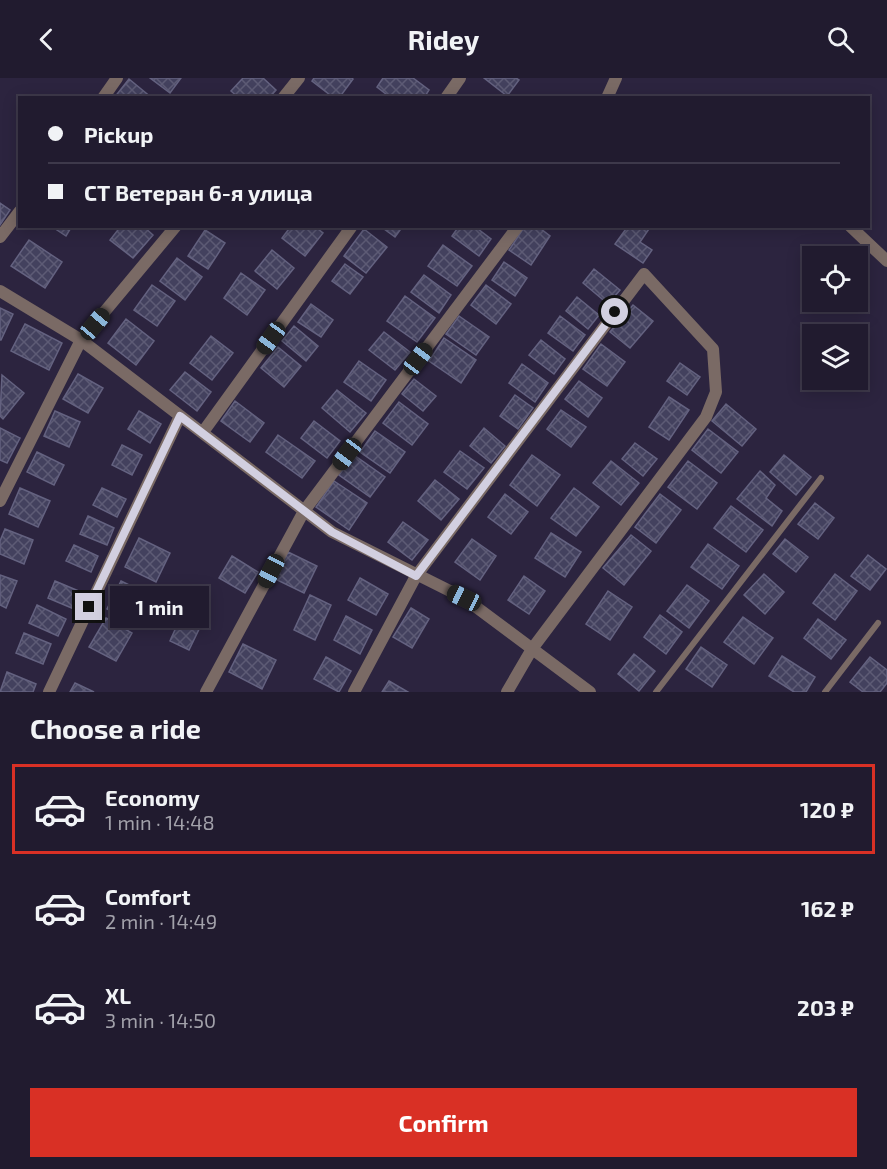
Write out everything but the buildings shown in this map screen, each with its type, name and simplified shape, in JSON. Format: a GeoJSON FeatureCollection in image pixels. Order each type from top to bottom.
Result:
{"type":"FeatureCollection","features":[{"type":"Feature","properties":{"kind":"street"},"geometry":{"type":"LineString","coordinates":[[104,96],[117,78]]}},
{"type":"Feature","properties":{"kind":"street"},"geometry":{"type":"LineString","coordinates":[[284,96],[298,78]]}},
{"type":"Feature","properties":{"kind":"street"},"geometry":{"type":"LineString","coordinates":[[447,96],[460,78]]}},
{"type":"Feature","properties":{"kind":"street"},"geometry":{"type":"LineString","coordinates":[[608,96],[616,78]]}},
{"type":"Feature","properties":{"kind":"street"},"geometry":{"type":"LineString","coordinates":[[0,237],[18,214]]}},
{"type":"Feature","properties":{"kind":"street"},"geometry":{"type":"LineString","coordinates":[[0,501],[81,340],[174,228]]}},
{"type":"Feature","properties":{"kind":"street"},"geometry":{"type":"LineString","coordinates":[[203,432],[351,228]]}},
{"type":"Feature","properties":{"kind":"street"},"geometry":{"type":"LineString","coordinates":[[206,692],[304,511],[516,228]]}},
{"type":"Feature","properties":{"kind":"street"},"geometry":{"type":"LineString","coordinates":[[852,228],[887,261]]}},
{"type":"Feature","properties":{"kind":"street"},"geometry":{"type":"LineString","coordinates":[[354,692],[416,576],[644,274],[713,349],[716,392],[706,417],[532,649],[507,692]]}},
{"type":"Feature","properties":{"kind":"street"},"geometry":{"type":"LineString","coordinates":[[0,291],[81,340],[332,532],[464,598],[590,692]]}},
{"type":"Feature","properties":{"kind":"street"},"geometry":{"type":"LineString","coordinates":[[49,692],[180,416]]}},
{"type":"Feature","properties":{"kind":"lane"},"geometry":{"type":"LineString","coordinates":[[656,692],[820,478]]}},
{"type":"Feature","properties":{"kind":"lane"},"geometry":{"type":"LineString","coordinates":[[825,692],[878,623]]}},
{"type":"Feature","properties":{"kind":"route"},"geometry":{"type":"LineString","coordinates":[[89,607],[180,416],[332,532],[416,576],[615,312]]}}]}
